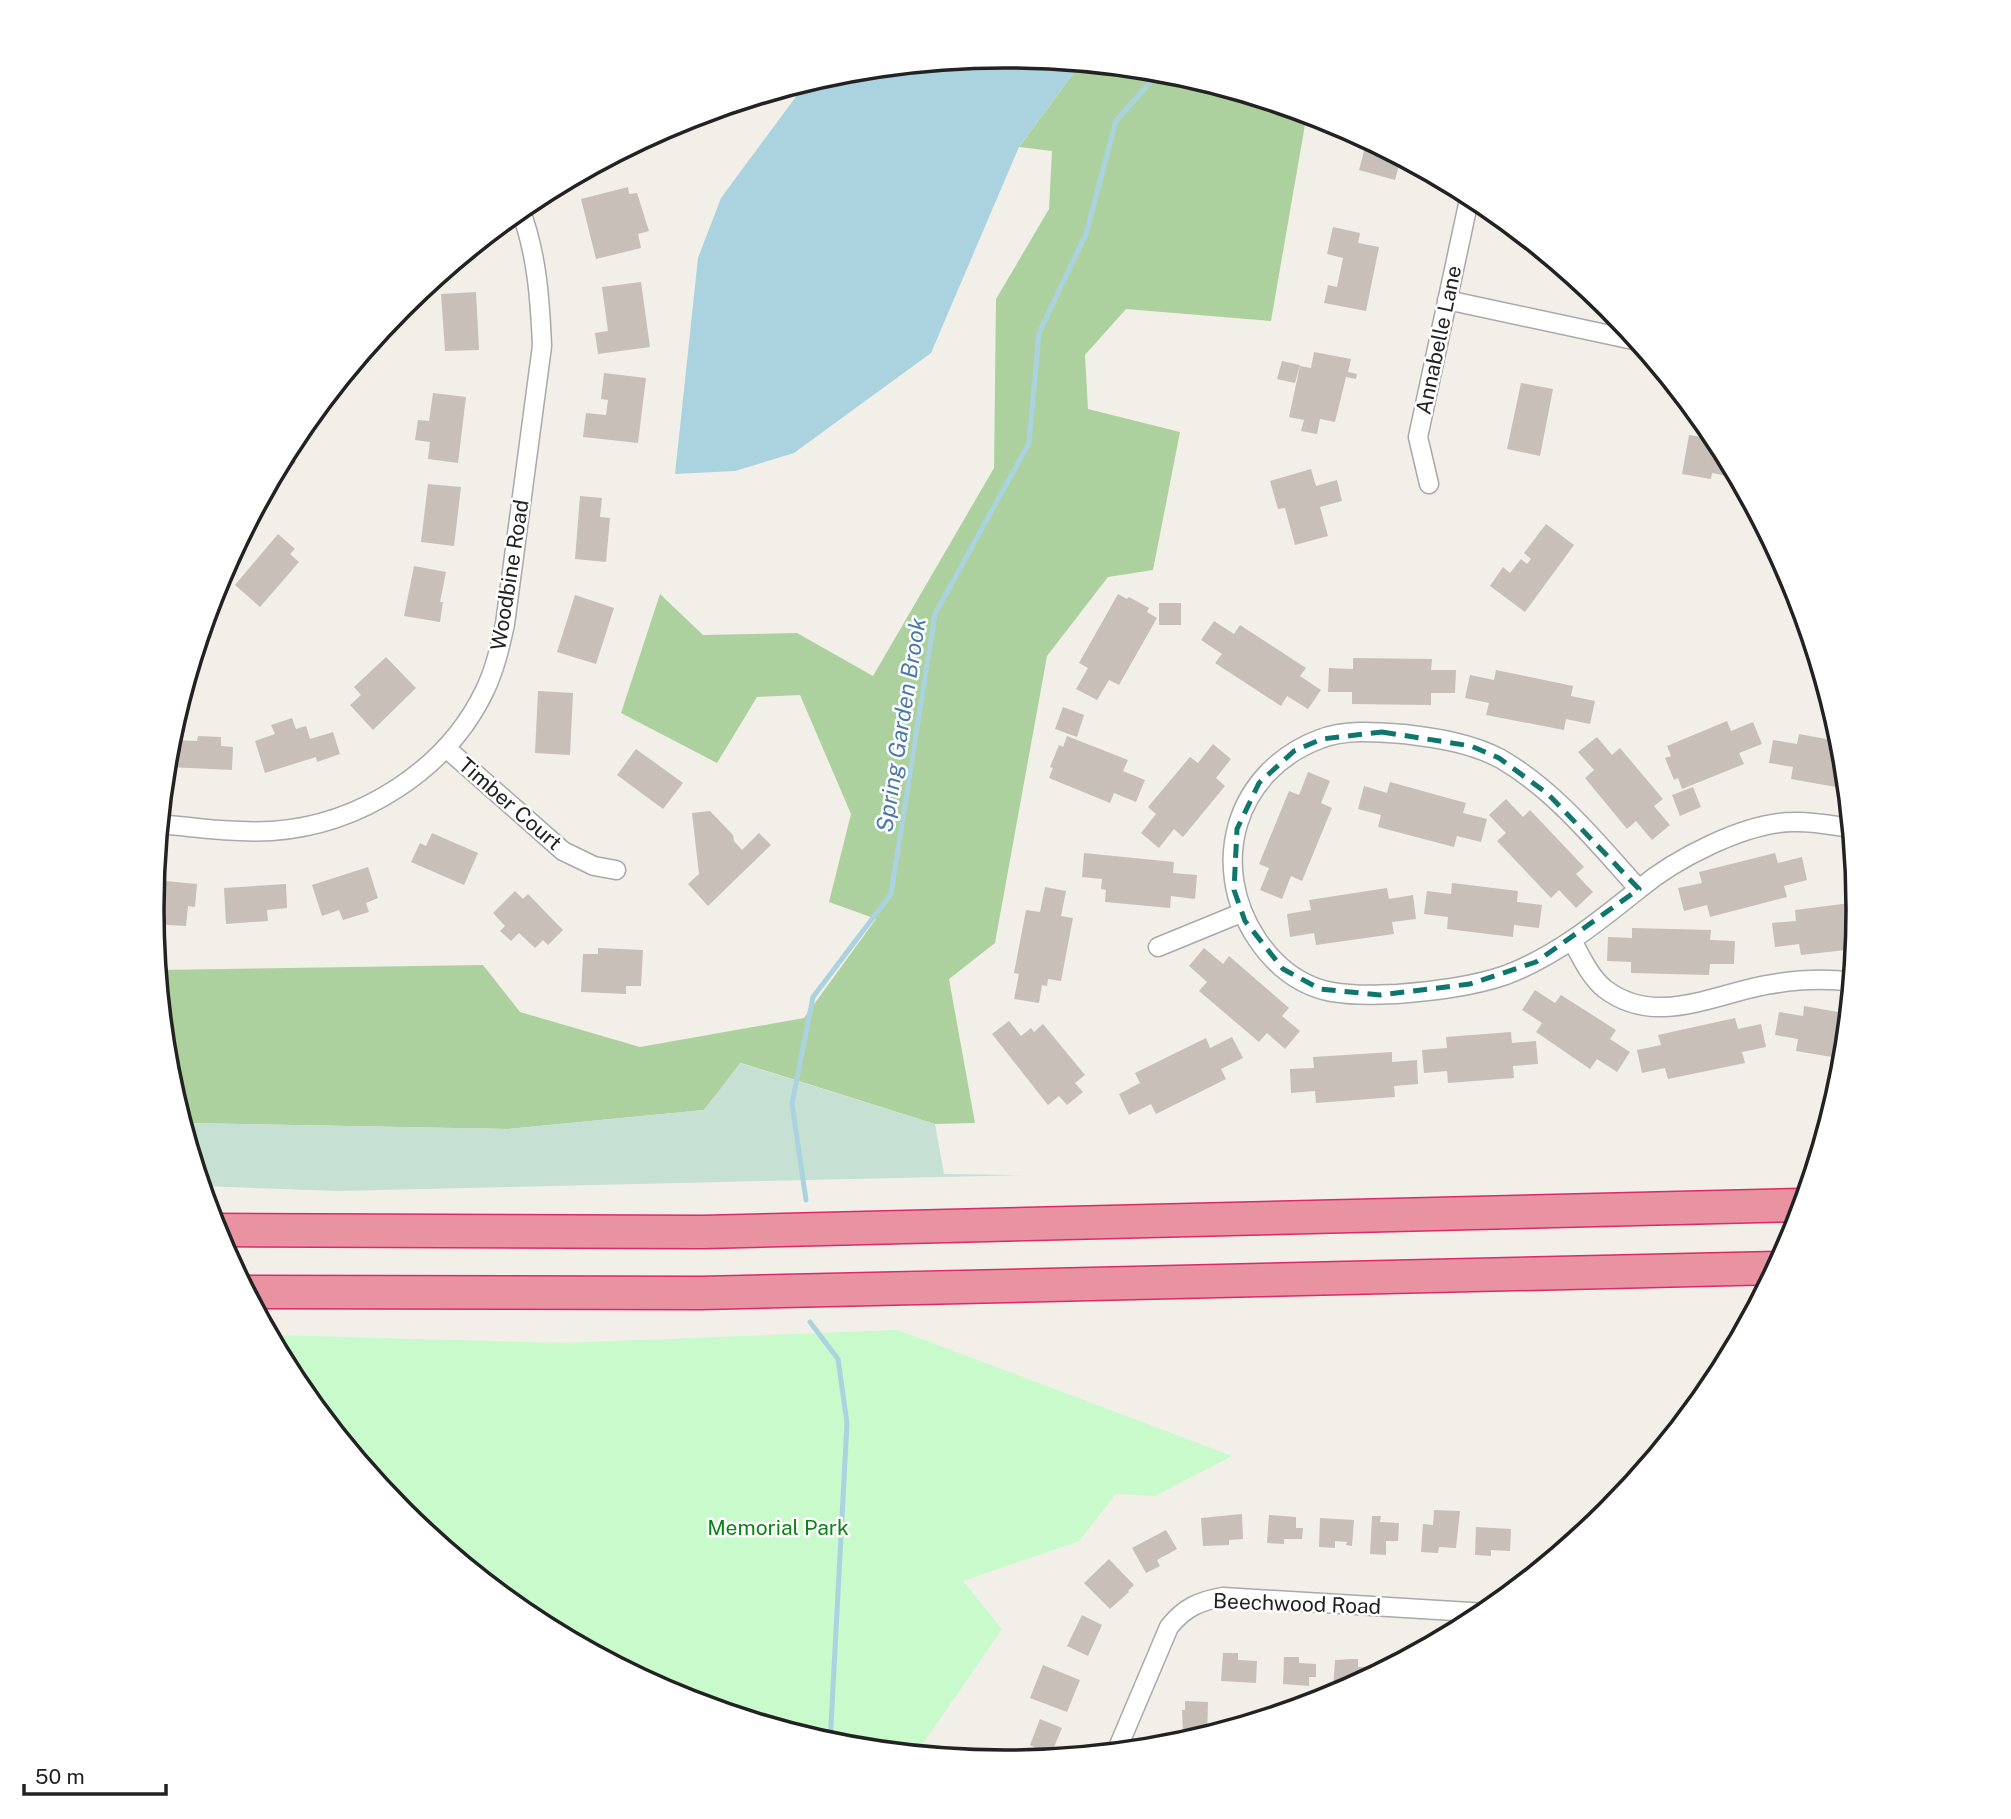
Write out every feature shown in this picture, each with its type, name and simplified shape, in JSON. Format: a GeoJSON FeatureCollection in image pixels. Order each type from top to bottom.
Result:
{"type":"FeatureCollection","features":[{"type":"Feature","properties":{"kind":"highway"},"geometry":{"type":"LineString","coordinates":[[228,1230],[703,1232],[1793,1205]]}},
{"type":"Feature","properties":{"kind":"highway"},"geometry":{"type":"LineString","coordinates":[[256,1292],[701,1293],[1766,1268]]}},
{"type":"Feature","properties":{"kind":"street","name":"Annabelle Lane"},"geometry":{"type":"LineString","coordinates":[[1429,484],[1418,437],[1467,207]]}},
{"type":"Feature","properties":{"kind":"street","name":"Woodbine Road"},"geometry":{"type":"LineString","coordinates":[[169,825],[240,832],[275,831],[342,816],[370,804],[404,784],[446,748],[468,720],[485,690],[498,658],[506,624],[542,346],[534,260],[523,221]]}},
{"type":"Feature","properties":{"kind":"street"},"geometry":{"type":"LineString","coordinates":[[1447,300],[1621,337]]}},
{"type":"Feature","properties":{"kind":"street"},"geometry":{"type":"LineString","coordinates":[[1639,889],[1572,816],[1521,772],[1499,758],[1471,746],[1429,737],[1382,732],[1347,733],[1322,738],[1294,751],[1276,764],[1259,783],[1245,805],[1237,829],[1233,855],[1234,890],[1241,913],[1264,950],[1283,969],[1320,989],[1341,994],[1380,995],[1470,984],[1504,975],[1536,962],[1572,940],[1683,859],[1718,842],[1751,830],[1789,822],[1842,827]]}},
{"type":"Feature","properties":{"kind":"street","name":"Timber Court"},"geometry":{"type":"LineString","coordinates":[[446,748],[563,851],[594,866],[616,870]]}},
{"type":"Feature","properties":{"kind":"street"},"geometry":{"type":"LineString","coordinates":[[1158,947],[1241,913]]}},
{"type":"Feature","properties":{"kind":"street"},"geometry":{"type":"LineString","coordinates":[[1572,940],[1592,976],[1605,989],[1644,1007],[1672,1008],[1767,985],[1805,980],[1844,981]]}},
{"type":"Feature","properties":{"kind":"street","name":"Beechwood Road"},"geometry":{"type":"LineString","coordinates":[[1120,1743],[1168,1627],[1194,1604],[1223,1597],[1468,1612]]}},
{"type":"Feature","properties":{"kind":"highlighted area"},"geometry":{"type":"Polygon","coordinates":[[[1382,732],[1471,746],[1499,758],[1548,794],[1639,889],[1536,962],[1470,984],[1380,995],[1320,989],[1283,969],[1245,921],[1234,890],[1237,829],[1259,783],[1294,751],[1322,739],[1382,732]]]}},
{"type":"Feature","properties":{"kind":"green space"},"geometry":{"type":"Polygon","coordinates":[[[1075,71],[1170,84],[1223,97],[1305,124],[1271,321],[1126,309],[1085,355],[1088,409],[1180,432],[1153,570],[1108,577],[1047,656],[995,943],[949,979],[975,1123],[935,1124],[741,1063],[704,1110],[508,1129],[192,1123],[180,1074],[166,970],[483,965],[520,1012],[640,1047],[804,1018],[876,919],[829,902],[851,814],[800,695],[757,697],[717,763],[621,713],[660,594],[703,635],[797,633],[873,676],[994,468],[996,299],[1049,209],[1052,151],[1019,147],[1075,71]]]}},
{"type":"Feature","properties":{"kind":"green space"},"geometry":{"type":"Polygon","coordinates":[[[740,1063],[935,1124],[944,1174],[1025,1175],[337,1191],[211,1186],[192,1123],[508,1129],[704,1110],[740,1063]]]}},
{"type":"Feature","properties":{"kind":"green space","name":"Memorial Park"},"geometry":{"type":"Polygon","coordinates":[[[898,1330],[1232,1456],[1155,1496],[1116,1494],[1079,1541],[963,1581],[1002,1629],[921,1746],[841,1735],[735,1706],[633,1664],[538,1609],[493,1577],[451,1542],[373,1464],[338,1422],[280,1335],[562,1343],[898,1330]]]}},
{"type":"Feature","properties":{"kind":"water"},"geometry":{"type":"Polygon","coordinates":[[[1006,68],[1075,71],[1019,147],[931,353],[794,453],[735,471],[675,474],[698,258],[721,198],[797,95],[896,75],[950,70],[1006,68]]]}},
{"type":"Feature","properties":{"kind":"building"},"geometry":{"type":"Polygon","coordinates":[[[1365,149],[1399,166],[1395,180],[1359,170],[1365,149]]]}},
{"type":"Feature","properties":{"kind":"building"},"geometry":{"type":"Polygon","coordinates":[[[628,187],[629,194],[637,193],[649,231],[638,234],[641,248],[596,259],[581,199],[628,187]]]}},
{"type":"Feature","properties":{"kind":"building"},"geometry":{"type":"Polygon","coordinates":[[[1333,227],[1360,233],[1358,243],[1379,247],[1366,311],[1324,303],[1328,285],[1337,287],[1343,258],[1327,254],[1333,227]]]}},
{"type":"Feature","properties":{"kind":"building"},"geometry":{"type":"Polygon","coordinates":[[[641,282],[650,347],[598,354],[595,333],[608,331],[602,287],[641,282]]]}},
{"type":"Feature","properties":{"kind":"building"},"geometry":{"type":"Polygon","coordinates":[[[476,292],[479,350],[445,351],[441,294],[476,292]]]}},
{"type":"Feature","properties":{"kind":"building"},"geometry":{"type":"Polygon","coordinates":[[[1314,352],[1351,359],[1348,372],[1357,374],[1356,379],[1346,377],[1335,422],[1320,419],[1317,434],[1301,431],[1304,420],[1289,417],[1300,366],[1311,368],[1314,352]]]}},
{"type":"Feature","properties":{"kind":"building"},"geometry":{"type":"Polygon","coordinates":[[[1282,361],[1300,365],[1295,383],[1277,379],[1282,361]]]}},
{"type":"Feature","properties":{"kind":"building"},"geometry":{"type":"Polygon","coordinates":[[[604,373],[646,378],[638,443],[583,437],[586,413],[606,415],[608,400],[601,399],[604,373]]]}},
{"type":"Feature","properties":{"kind":"building"},"geometry":{"type":"Polygon","coordinates":[[[1521,383],[1553,389],[1540,456],[1507,449],[1521,383]]]}},
{"type":"Feature","properties":{"kind":"building"},"geometry":{"type":"Polygon","coordinates":[[[433,393],[466,397],[458,463],[428,459],[430,442],[415,440],[418,420],[429,421],[433,393]]]}},
{"type":"Feature","properties":{"kind":"building"},"geometry":{"type":"Polygon","coordinates":[[[1689,435],[1702,437],[1726,476],[1712,473],[1711,479],[1682,474],[1689,435]]]}},
{"type":"Feature","properties":{"kind":"building"},"geometry":{"type":"Polygon","coordinates":[[[1311,469],[1316,486],[1337,480],[1342,501],[1320,507],[1328,536],[1295,545],[1285,508],[1278,509],[1270,481],[1311,469]]]}},
{"type":"Feature","properties":{"kind":"building"},"geometry":{"type":"Polygon","coordinates":[[[428,484],[461,487],[454,546],[421,542],[428,484]]]}},
{"type":"Feature","properties":{"kind":"building"},"geometry":{"type":"Polygon","coordinates":[[[580,496],[602,498],[600,517],[610,518],[606,562],[575,559],[580,496]]]}},
{"type":"Feature","properties":{"kind":"building"},"geometry":{"type":"Polygon","coordinates":[[[1546,524],[1574,545],[1525,612],[1490,586],[1503,567],[1510,573],[1521,559],[1527,564],[1531,559],[1524,553],[1546,524]]]}},
{"type":"Feature","properties":{"kind":"building"},"geometry":{"type":"Polygon","coordinates":[[[278,534],[295,549],[290,554],[299,562],[260,607],[235,585],[278,534]]]}},
{"type":"Feature","properties":{"kind":"building"},"geometry":{"type":"Polygon","coordinates":[[[414,566],[446,572],[440,602],[443,602],[440,622],[404,616],[414,566]]]}},
{"type":"Feature","properties":{"kind":"building"},"geometry":{"type":"Polygon","coordinates":[[[1118,594],[1149,608],[1147,612],[1157,618],[1119,685],[1109,680],[1097,700],[1076,689],[1088,668],[1079,663],[1118,594]]]}},
{"type":"Feature","properties":{"kind":"building"},"geometry":{"type":"Polygon","coordinates":[[[575,595],[614,608],[596,664],[557,652],[575,595]]]}},
{"type":"Feature","properties":{"kind":"building"},"geometry":{"type":"Polygon","coordinates":[[[1159,603],[1181,603],[1181,625],[1159,625],[1159,603]]]}},
{"type":"Feature","properties":{"kind":"building"},"geometry":{"type":"Polygon","coordinates":[[[1214,621],[1234,634],[1240,625],[1306,668],[1300,676],[1321,690],[1308,709],[1287,696],[1281,706],[1215,663],[1222,654],[1201,640],[1214,621]]]}},
{"type":"Feature","properties":{"kind":"building"},"geometry":{"type":"Polygon","coordinates":[[[386,657],[416,688],[373,730],[350,705],[361,695],[354,687],[386,657]]]}},
{"type":"Feature","properties":{"kind":"building"},"geometry":{"type":"Polygon","coordinates":[[[1353,658],[1432,659],[1431,670],[1456,670],[1455,693],[1431,693],[1431,705],[1352,704],[1352,692],[1328,692],[1329,668],[1353,669],[1353,658]]]}},
{"type":"Feature","properties":{"kind":"building"},"geometry":{"type":"Polygon","coordinates":[[[1496,670],[1573,686],[1571,696],[1595,701],[1590,724],[1566,719],[1564,730],[1486,715],[1489,703],[1465,698],[1470,675],[1494,680],[1496,670]]]}},
{"type":"Feature","properties":{"kind":"building"},"geometry":{"type":"Polygon","coordinates":[[[538,691],[573,693],[570,755],[535,753],[538,691]]]}},
{"type":"Feature","properties":{"kind":"building"},"geometry":{"type":"Polygon","coordinates":[[[1063,707],[1084,715],[1077,737],[1055,729],[1063,707]]]}},
{"type":"Feature","properties":{"kind":"building"},"geometry":{"type":"Polygon","coordinates":[[[292,718],[296,729],[306,726],[310,739],[333,732],[340,754],[317,762],[316,757],[265,773],[255,741],[275,734],[271,725],[292,718]]]}},
{"type":"Feature","properties":{"kind":"building"},"geometry":{"type":"Polygon","coordinates":[[[1727,721],[1731,731],[1753,722],[1762,744],[1739,753],[1744,764],[1682,789],[1678,778],[1674,780],[1665,758],[1671,756],[1667,746],[1727,721]]]}},
{"type":"Feature","properties":{"kind":"building"},"geometry":{"type":"Polygon","coordinates":[[[1799,734],[1830,740],[1838,787],[1791,779],[1793,767],[1769,763],[1773,740],[1797,744],[1799,734]]]}},
{"type":"Feature","properties":{"kind":"building"},"geometry":{"type":"Polygon","coordinates":[[[198,736],[221,737],[221,746],[233,747],[232,770],[176,767],[181,740],[197,741],[198,736]]]}},
{"type":"Feature","properties":{"kind":"building"},"geometry":{"type":"Polygon","coordinates":[[[1067,736],[1128,760],[1123,771],[1145,780],[1136,802],[1114,793],[1110,803],[1049,778],[1053,768],[1050,767],[1059,745],[1063,747],[1067,736]]]}},
{"type":"Feature","properties":{"kind":"building"},"geometry":{"type":"Polygon","coordinates":[[[1597,737],[1612,755],[1620,748],[1663,799],[1654,806],[1670,825],[1652,840],[1636,821],[1627,829],[1585,778],[1594,770],[1578,752],[1597,737]]]}},
{"type":"Feature","properties":{"kind":"building"},"geometry":{"type":"Polygon","coordinates":[[[1213,744],[1231,759],[1216,778],[1225,786],[1183,837],[1174,829],[1159,848],[1141,833],[1156,814],[1148,807],[1190,757],[1198,763],[1213,744]]]}},
{"type":"Feature","properties":{"kind":"building"},"geometry":{"type":"Polygon","coordinates":[[[636,749],[683,783],[663,809],[617,775],[636,749]]]}},
{"type":"Feature","properties":{"kind":"building"},"geometry":{"type":"Polygon","coordinates":[[[1308,772],[1330,781],[1321,803],[1332,808],[1302,881],[1291,876],[1282,899],[1260,890],[1269,868],[1259,864],[1289,791],[1299,795],[1308,772]]]}},
{"type":"Feature","properties":{"kind":"building"},"geometry":{"type":"Polygon","coordinates":[[[1390,782],[1466,803],[1463,813],[1487,819],[1481,842],[1457,836],[1454,847],[1378,827],[1381,815],[1358,809],[1364,786],[1387,793],[1390,782]]]}},
{"type":"Feature","properties":{"kind":"building"},"geometry":{"type":"Polygon","coordinates":[[[1693,787],[1701,807],[1680,816],[1672,795],[1693,787]]]}},
{"type":"Feature","properties":{"kind":"building"},"geometry":{"type":"Polygon","coordinates":[[[1506,799],[1523,817],[1530,810],[1584,867],[1576,874],[1593,892],[1576,908],[1559,890],[1551,898],[1497,841],[1506,833],[1489,815],[1506,799]]]}},
{"type":"Feature","properties":{"kind":"building"},"geometry":{"type":"Polygon","coordinates":[[[710,811],[733,835],[734,841],[742,850],[759,833],[771,845],[708,906],[688,884],[699,874],[692,813],[710,811]]]}},
{"type":"Feature","properties":{"kind":"building"},"geometry":{"type":"Polygon","coordinates":[[[432,833],[478,853],[464,885],[411,862],[420,843],[426,846],[432,833]]]}},
{"type":"Feature","properties":{"kind":"building"},"geometry":{"type":"Polygon","coordinates":[[[1084,853],[1174,862],[1173,873],[1197,875],[1195,899],[1171,896],[1170,908],[1105,902],[1106,890],[1101,889],[1102,879],[1082,877],[1084,853]]]}},
{"type":"Feature","properties":{"kind":"building"},"geometry":{"type":"Polygon","coordinates":[[[1775,853],[1778,863],[1802,857],[1807,880],[1784,886],[1787,897],[1710,917],[1707,905],[1684,911],[1678,888],[1702,883],[1699,872],[1775,853]]]}},
{"type":"Feature","properties":{"kind":"building"},"geometry":{"type":"Polygon","coordinates":[[[368,867],[378,898],[366,903],[369,912],[343,920],[339,910],[322,916],[312,885],[368,867]]]}},
{"type":"Feature","properties":{"kind":"building"},"geometry":{"type":"Polygon","coordinates":[[[165,881],[197,884],[195,907],[188,906],[186,926],[165,925],[165,881]]]}},
{"type":"Feature","properties":{"kind":"building"},"geometry":{"type":"Polygon","coordinates":[[[1452,883],[1518,891],[1517,902],[1542,905],[1539,928],[1514,925],[1513,937],[1447,929],[1448,917],[1424,914],[1427,891],[1451,894],[1452,883]]]}},
{"type":"Feature","properties":{"kind":"building"},"geometry":{"type":"Polygon","coordinates":[[[286,884],[287,908],[267,910],[268,921],[226,924],[224,888],[286,884]]]}},
{"type":"Feature","properties":{"kind":"building"},"geometry":{"type":"Polygon","coordinates":[[[1045,887],[1066,891],[1061,916],[1073,918],[1061,981],[1048,979],[1047,986],[1042,985],[1039,1003],[1014,999],[1019,974],[1014,973],[1026,910],[1040,912],[1045,887]]]}},
{"type":"Feature","properties":{"kind":"building"},"geometry":{"type":"Polygon","coordinates":[[[1387,888],[1389,899],[1413,895],[1416,919],[1392,922],[1394,934],[1316,945],[1314,933],[1290,937],[1287,914],[1311,910],[1309,900],[1387,888]]]}},
{"type":"Feature","properties":{"kind":"building"},"geometry":{"type":"Polygon","coordinates":[[[515,891],[523,899],[528,894],[563,930],[548,945],[543,940],[535,948],[519,933],[511,941],[500,931],[505,926],[493,913],[515,891]]]}},
{"type":"Feature","properties":{"kind":"building"},"geometry":{"type":"Polygon","coordinates":[[[1847,903],[1846,950],[1801,955],[1799,944],[1775,947],[1772,923],[1796,921],[1795,910],[1847,903]]]}},
{"type":"Feature","properties":{"kind":"building"},"geometry":{"type":"Polygon","coordinates":[[[1632,928],[1711,930],[1710,940],[1735,941],[1734,964],[1710,964],[1709,975],[1631,973],[1631,962],[1607,961],[1608,937],[1632,938],[1632,928]]]}},
{"type":"Feature","properties":{"kind":"building"},"geometry":{"type":"Polygon","coordinates":[[[598,948],[643,950],[641,986],[626,986],[626,994],[581,992],[583,954],[598,954],[598,948]]]}},
{"type":"Feature","properties":{"kind":"building"},"geometry":{"type":"Polygon","coordinates":[[[1204,948],[1223,964],[1229,956],[1289,1008],[1282,1016],[1300,1031],[1285,1049],[1267,1033],[1259,1042],[1199,991],[1207,982],[1189,966],[1204,948]]]}},
{"type":"Feature","properties":{"kind":"building"},"geometry":{"type":"Polygon","coordinates":[[[1535,990],[1555,1003],[1561,995],[1616,1030],[1610,1039],[1630,1052],[1617,1072],[1597,1059],[1590,1069],[1536,1032],[1542,1023],[1522,1010],[1535,990]]]}},
{"type":"Feature","properties":{"kind":"building"},"geometry":{"type":"Polygon","coordinates":[[[1804,1006],[1841,1013],[1834,1057],[1796,1051],[1798,1039],[1775,1035],[1779,1012],[1803,1016],[1804,1006]]]}},
{"type":"Feature","properties":{"kind":"building"},"geometry":{"type":"Polygon","coordinates":[[[1735,1018],[1738,1029],[1761,1024],[1766,1047],[1742,1052],[1745,1063],[1668,1079],[1665,1068],[1642,1073],[1637,1050],[1661,1045],[1658,1035],[1735,1018]]]}},
{"type":"Feature","properties":{"kind":"building"},"geometry":{"type":"Polygon","coordinates":[[[1009,1021],[1021,1036],[1031,1028],[1034,1032],[1043,1024],[1085,1075],[1075,1083],[1083,1092],[1067,1105],[1059,1096],[1048,1105],[992,1034],[1009,1021]]]}},
{"type":"Feature","properties":{"kind":"building"},"geometry":{"type":"Polygon","coordinates":[[[1511,1032],[1512,1043],[1536,1041],[1538,1064],[1513,1066],[1514,1078],[1448,1083],[1447,1071],[1424,1073],[1422,1050],[1447,1048],[1446,1037],[1511,1032]]]}},
{"type":"Feature","properties":{"kind":"building"},"geometry":{"type":"Polygon","coordinates":[[[1232,1037],[1243,1058],[1221,1069],[1226,1079],[1156,1114],[1151,1104],[1129,1115],[1119,1094],[1140,1083],[1135,1073],[1206,1038],[1210,1048],[1232,1037]]]}},
{"type":"Feature","properties":{"kind":"building"},"geometry":{"type":"Polygon","coordinates":[[[1392,1052],[1392,1062],[1417,1060],[1418,1084],[1394,1086],[1395,1097],[1316,1103],[1315,1091],[1291,1093],[1290,1069],[1314,1068],[1313,1057],[1392,1052]]]}},
{"type":"Feature","properties":{"kind":"building"},"geometry":{"type":"Polygon","coordinates":[[[1434,1510],[1460,1511],[1456,1548],[1439,1547],[1438,1553],[1421,1552],[1423,1524],[1433,1525],[1434,1510]]]}},
{"type":"Feature","properties":{"kind":"building"},"geometry":{"type":"Polygon","coordinates":[[[1242,1514],[1243,1539],[1229,1540],[1229,1545],[1203,1546],[1201,1518],[1242,1514]]]}},
{"type":"Feature","properties":{"kind":"building"},"geometry":{"type":"Polygon","coordinates":[[[1269,1515],[1296,1517],[1296,1528],[1303,1528],[1302,1539],[1284,1539],[1284,1544],[1267,1543],[1269,1515]]]}},
{"type":"Feature","properties":{"kind":"building"},"geometry":{"type":"Polygon","coordinates":[[[1372,1516],[1381,1516],[1380,1522],[1399,1523],[1398,1541],[1386,1541],[1386,1555],[1370,1554],[1372,1516]]]}},
{"type":"Feature","properties":{"kind":"building"},"geometry":{"type":"Polygon","coordinates":[[[1320,1518],[1354,1520],[1352,1546],[1346,1545],[1347,1542],[1335,1541],[1335,1548],[1319,1547],[1320,1518]]]}},
{"type":"Feature","properties":{"kind":"building"},"geometry":{"type":"Polygon","coordinates":[[[1476,1527],[1511,1529],[1510,1551],[1491,1550],[1491,1556],[1475,1555],[1476,1527]]]}},
{"type":"Feature","properties":{"kind":"building"},"geometry":{"type":"Polygon","coordinates":[[[1166,1530],[1177,1549],[1157,1560],[1160,1566],[1146,1573],[1132,1548],[1166,1530]]]}},
{"type":"Feature","properties":{"kind":"building"},"geometry":{"type":"Polygon","coordinates":[[[1109,1559],[1134,1585],[1110,1609],[1084,1583],[1109,1559]]]}},
{"type":"Feature","properties":{"kind":"building"},"geometry":{"type":"Polygon","coordinates":[[[1082,1615],[1102,1625],[1088,1656],[1067,1646],[1082,1615]]]}},
{"type":"Feature","properties":{"kind":"building"},"geometry":{"type":"Polygon","coordinates":[[[1223,1653],[1238,1653],[1238,1660],[1257,1661],[1256,1683],[1221,1681],[1223,1653]]]}},
{"type":"Feature","properties":{"kind":"building"},"geometry":{"type":"Polygon","coordinates":[[[1284,1657],[1299,1657],[1299,1663],[1316,1664],[1316,1677],[1309,1677],[1309,1686],[1283,1684],[1284,1657]]]}},
{"type":"Feature","properties":{"kind":"building"},"geometry":{"type":"Polygon","coordinates":[[[1358,1659],[1358,1667],[1368,1669],[1333,1684],[1335,1660],[1358,1659]]]}},
{"type":"Feature","properties":{"kind":"building"},"geometry":{"type":"Polygon","coordinates":[[[1043,1665],[1080,1680],[1067,1712],[1030,1698],[1043,1665]]]}},
{"type":"Feature","properties":{"kind":"building"},"geometry":{"type":"Polygon","coordinates":[[[1185,1701],[1208,1702],[1207,1726],[1183,1732],[1182,1710],[1185,1710],[1185,1701]]]}},
{"type":"Feature","properties":{"kind":"building"},"geometry":{"type":"Polygon","coordinates":[[[1040,1719],[1062,1728],[1053,1749],[1035,1750],[1030,1745],[1040,1719]]]}},
{"type":"Feature","properties":{"kind":"waterway","name":"Spring Garden Brook"},"geometry":{"type":"LineString","coordinates":[[806,1200],[792,1104],[813,997],[891,894],[935,614],[1029,443],[1039,333],[1086,234],[1116,121],[1151,81]]}},
{"type":"Feature","properties":{"kind":"waterway","name":"Spring Garden Brook"},"geometry":{"type":"LineString","coordinates":[[810,1322],[838,1359],[847,1423],[831,1732]]}}]}
